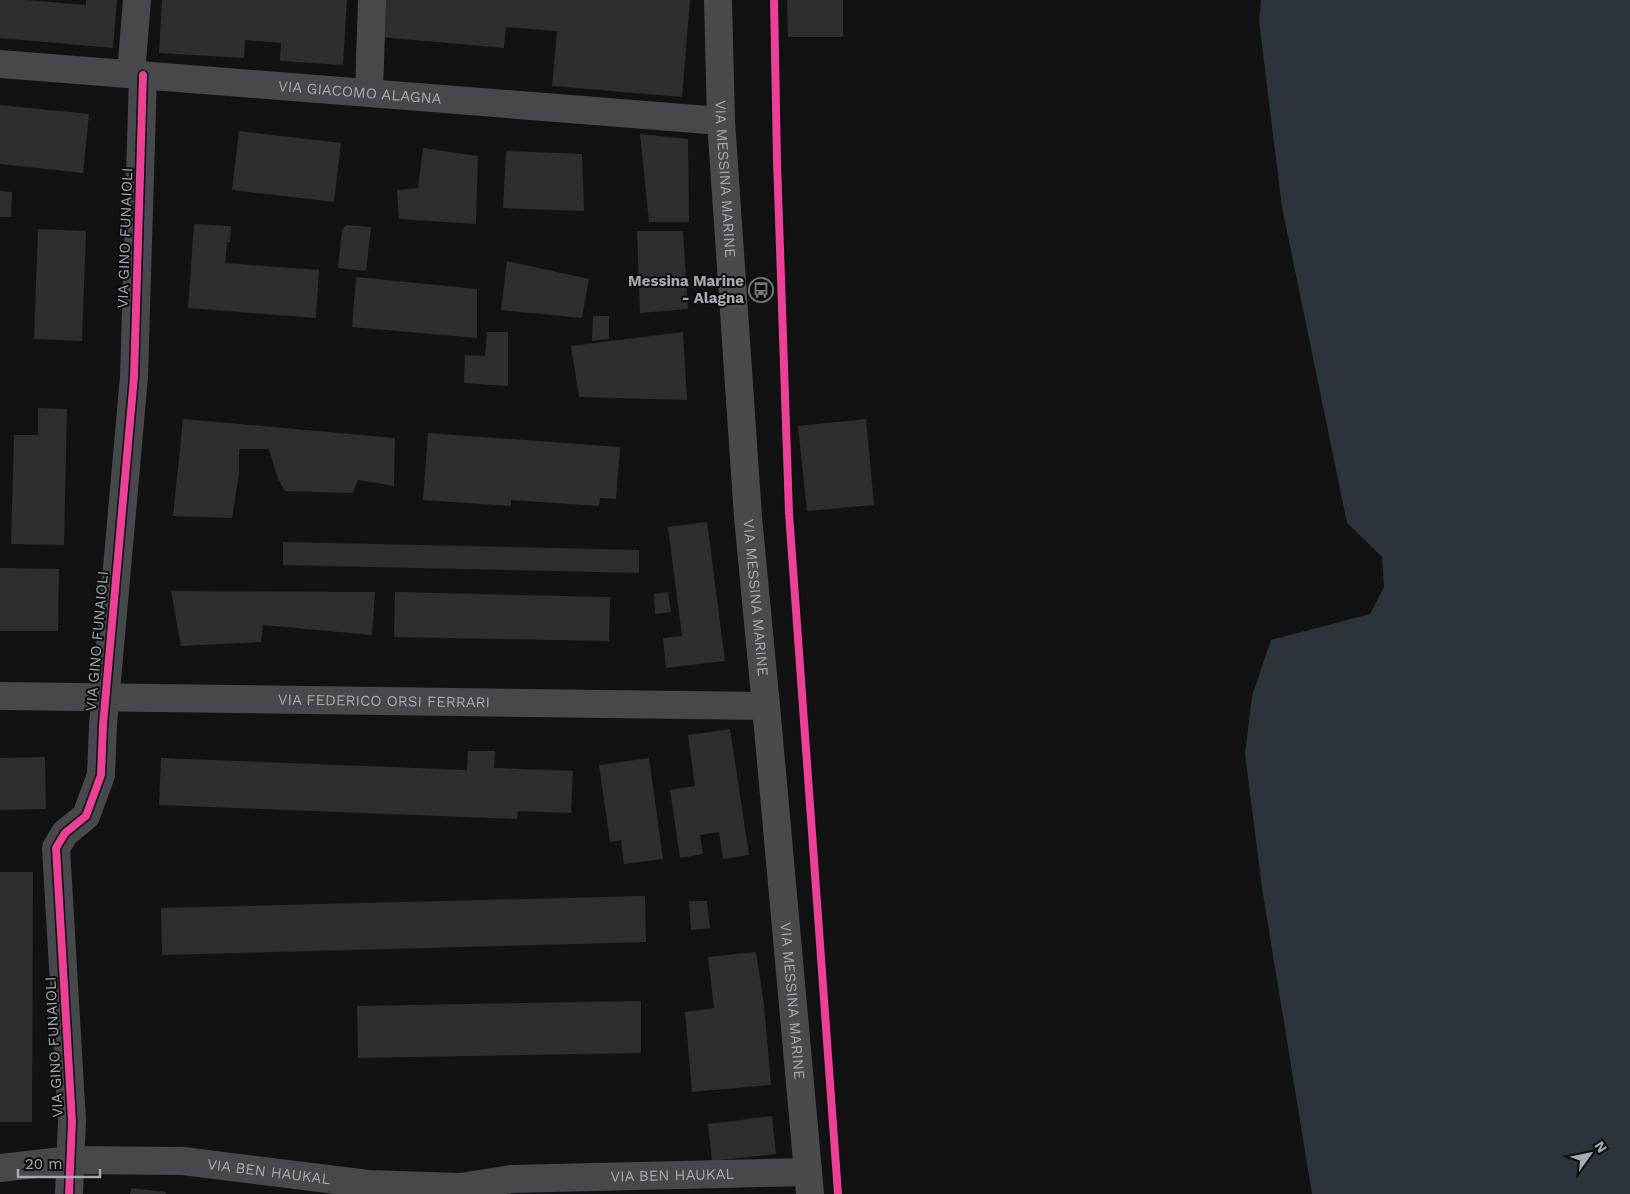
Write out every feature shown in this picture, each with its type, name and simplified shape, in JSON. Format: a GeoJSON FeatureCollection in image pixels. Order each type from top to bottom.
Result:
{"type":"FeatureCollection","features":[{"type":"Feature","properties":{"kind":"main road","name":"VIA MESSINA MARINE"},"geometry":{"type":"LineString","coordinates":[[718,0],[721,121],[748,517],[809,1183]]}},
{"type":"Feature","properties":{"kind":"street","name":"VIA GINO FUNAIOLI"},"geometry":{"type":"LineString","coordinates":[[69,1194],[72,1121],[56,848],[65,833],[86,816],[101,776],[103,725],[134,377],[137,0]]}},
{"type":"Feature","properties":{"kind":"street"},"geometry":{"type":"LineString","coordinates":[[369,93],[372,0]]}},
{"type":"Feature","properties":{"kind":"street","name":"VIA GIACOMO ALAGNA"},"geometry":{"type":"LineString","coordinates":[[0,64],[721,121]]}},
{"type":"Feature","properties":{"kind":"street","name":"VIA FEDERICO ORSI FERRARI"},"geometry":{"type":"LineString","coordinates":[[0,696],[766,706]]}},
{"type":"Feature","properties":{"kind":"street","name":"VIA BEN HAUKAL"},"geometry":{"type":"LineString","coordinates":[[0,1168],[71,1160],[183,1161],[368,1184],[460,1191],[511,1179],[809,1183]]}},
{"type":"Feature","properties":{"kind":"shaded area"},"geometry":{"type":"Polygon","coordinates":[[[1261,0],[1630,0],[1630,1194],[1312,1194],[1262,888],[1245,754],[1252,696],[1271,640],[1370,614],[1384,587],[1382,557],[1347,523],[1282,207],[1259,21],[1261,0]]]}},
{"type":"Feature","properties":{"kind":"building"},"geometry":{"type":"Polygon","coordinates":[[[0,0],[27,0],[86,5],[86,0],[117,0],[113,48],[0,38],[0,0]]]}},
{"type":"Feature","properties":{"kind":"building"},"geometry":{"type":"Polygon","coordinates":[[[162,0],[347,0],[343,65],[280,61],[281,43],[245,40],[244,58],[159,53],[162,0]]]}},
{"type":"Feature","properties":{"kind":"building"},"geometry":{"type":"Polygon","coordinates":[[[382,0],[690,0],[682,97],[552,86],[557,31],[506,27],[504,48],[379,37],[382,0]]]}},
{"type":"Feature","properties":{"kind":"building"},"geometry":{"type":"Polygon","coordinates":[[[787,0],[843,0],[843,37],[788,37],[787,0]]]}},
{"type":"Feature","properties":{"kind":"building"},"geometry":{"type":"Polygon","coordinates":[[[0,105],[89,114],[83,173],[0,164],[0,105]]]}},
{"type":"Feature","properties":{"kind":"building"},"geometry":{"type":"Polygon","coordinates":[[[239,131],[341,143],[334,202],[232,190],[239,131]]]}},
{"type":"Feature","properties":{"kind":"building"},"geometry":{"type":"Polygon","coordinates":[[[640,134],[688,139],[689,222],[649,222],[640,134]]]}},
{"type":"Feature","properties":{"kind":"building"},"geometry":{"type":"Polygon","coordinates":[[[423,148],[478,156],[476,224],[399,219],[397,190],[418,188],[423,148]]]}},
{"type":"Feature","properties":{"kind":"building"},"geometry":{"type":"Polygon","coordinates":[[[506,151],[582,154],[584,211],[503,208],[506,151]]]}},
{"type":"Feature","properties":{"kind":"building"},"geometry":{"type":"Polygon","coordinates":[[[0,191],[12,192],[11,217],[0,217],[0,191]]]}},
{"type":"Feature","properties":{"kind":"building"},"geometry":{"type":"Polygon","coordinates":[[[194,224],[231,226],[230,242],[227,242],[225,263],[319,270],[316,318],[188,308],[194,224]]]}},
{"type":"Feature","properties":{"kind":"building"},"geometry":{"type":"Polygon","coordinates":[[[346,225],[371,227],[366,271],[338,268],[342,230],[346,225]]]}},
{"type":"Feature","properties":{"kind":"building"},"geometry":{"type":"Polygon","coordinates":[[[38,229],[86,231],[82,341],[34,339],[38,229]]]}},
{"type":"Feature","properties":{"kind":"building"},"geometry":{"type":"Polygon","coordinates":[[[637,231],[683,231],[688,309],[640,313],[637,231]]]}},
{"type":"Feature","properties":{"kind":"building"},"geometry":{"type":"Polygon","coordinates":[[[507,261],[589,279],[582,318],[501,310],[507,261]]]}},
{"type":"Feature","properties":{"kind":"building"},"geometry":{"type":"Polygon","coordinates":[[[356,277],[477,289],[477,338],[352,327],[356,277]]]}},
{"type":"Feature","properties":{"kind":"building"},"geometry":{"type":"Polygon","coordinates":[[[593,316],[609,316],[609,339],[592,341],[593,316]]]}},
{"type":"Feature","properties":{"kind":"building"},"geometry":{"type":"Polygon","coordinates":[[[487,332],[508,332],[508,386],[464,383],[465,355],[485,356],[487,332]]]}},
{"type":"Feature","properties":{"kind":"building"},"geometry":{"type":"Polygon","coordinates":[[[683,332],[687,400],[579,397],[571,346],[683,332]]]}},
{"type":"Feature","properties":{"kind":"building"},"geometry":{"type":"Polygon","coordinates":[[[38,408],[67,409],[64,545],[11,544],[14,435],[38,435],[38,408]]]}},
{"type":"Feature","properties":{"kind":"building"},"geometry":{"type":"Polygon","coordinates":[[[183,419],[395,438],[394,486],[358,480],[353,493],[285,491],[278,479],[269,449],[239,449],[239,474],[232,518],[173,516],[183,419]]]}},
{"type":"Feature","properties":{"kind":"building"},"geometry":{"type":"Polygon","coordinates":[[[866,419],[874,505],[807,511],[798,426],[866,419]]]}},
{"type":"Feature","properties":{"kind":"building"},"geometry":{"type":"Polygon","coordinates":[[[428,433],[620,447],[616,499],[600,498],[599,506],[511,500],[511,506],[423,500],[428,433]]]}},
{"type":"Feature","properties":{"kind":"building"},"geometry":{"type":"Polygon","coordinates":[[[707,522],[725,661],[666,668],[663,638],[682,636],[668,527],[707,522]]]}},
{"type":"Feature","properties":{"kind":"building"},"geometry":{"type":"Polygon","coordinates":[[[283,542],[639,550],[639,573],[283,565],[283,542]]]}},
{"type":"Feature","properties":{"kind":"building"},"geometry":{"type":"Polygon","coordinates":[[[0,568],[59,569],[58,631],[0,631],[0,568]]]}},
{"type":"Feature","properties":{"kind":"building"},"geometry":{"type":"Polygon","coordinates":[[[171,591],[375,592],[372,635],[263,625],[261,642],[181,646],[171,591]]]}},
{"type":"Feature","properties":{"kind":"building"},"geometry":{"type":"Polygon","coordinates":[[[395,592],[610,597],[609,641],[394,637],[395,592]]]}},
{"type":"Feature","properties":{"kind":"building"},"geometry":{"type":"Polygon","coordinates":[[[668,592],[671,612],[655,614],[654,594],[668,592]]]}},
{"type":"Feature","properties":{"kind":"building"},"geometry":{"type":"Polygon","coordinates":[[[730,729],[749,855],[723,859],[719,832],[700,835],[703,854],[680,858],[670,790],[695,786],[688,735],[730,729]]]}},
{"type":"Feature","properties":{"kind":"building"},"geometry":{"type":"Polygon","coordinates":[[[468,751],[495,751],[494,768],[573,771],[571,813],[518,811],[517,819],[159,805],[161,758],[467,770],[468,751]]]}},
{"type":"Feature","properties":{"kind":"building"},"geometry":{"type":"Polygon","coordinates":[[[45,757],[46,809],[0,810],[0,758],[45,757]]]}},
{"type":"Feature","properties":{"kind":"building"},"geometry":{"type":"Polygon","coordinates":[[[649,758],[663,859],[624,864],[621,840],[610,842],[599,765],[649,758]]]}},
{"type":"Feature","properties":{"kind":"building"},"geometry":{"type":"Polygon","coordinates":[[[0,872],[33,872],[32,1122],[0,1122],[0,872]]]}},
{"type":"Feature","properties":{"kind":"building"},"geometry":{"type":"Polygon","coordinates":[[[645,896],[646,942],[162,955],[161,908],[645,896]]]}},
{"type":"Feature","properties":{"kind":"building"},"geometry":{"type":"Polygon","coordinates":[[[689,901],[707,901],[710,928],[691,930],[689,901]]]}},
{"type":"Feature","properties":{"kind":"building"},"geometry":{"type":"Polygon","coordinates":[[[756,952],[764,1005],[771,1085],[692,1092],[685,1012],[714,1008],[708,957],[756,952]]]}},
{"type":"Feature","properties":{"kind":"building"},"geometry":{"type":"Polygon","coordinates":[[[641,1001],[641,1053],[358,1058],[357,1006],[641,1001]]]}},
{"type":"Feature","properties":{"kind":"building"},"geometry":{"type":"Polygon","coordinates":[[[772,1116],[776,1154],[712,1161],[708,1124],[772,1116]]]}},
{"type":"Feature","properties":{"kind":"building"},"geometry":{"type":"Polygon","coordinates":[[[131,1188],[166,1192],[166,1194],[130,1194],[131,1188]]]}},
{"type":"Feature","properties":{"kind":"cycle path"},"geometry":{"type":"LineString","coordinates":[[774,0],[777,161],[789,513],[838,1194]]}},
{"type":"Feature","properties":{"kind":"cycle path"},"geometry":{"type":"LineString","coordinates":[[69,1194],[72,1121],[56,848],[65,833],[86,816],[101,775],[103,725],[134,377],[143,75]]}},
{"type":"Feature","properties":{"kind":"place","name":"Messina Marine - Alagna"},"geometry":{"type":"Point","coordinates":[761,290]}}]}
